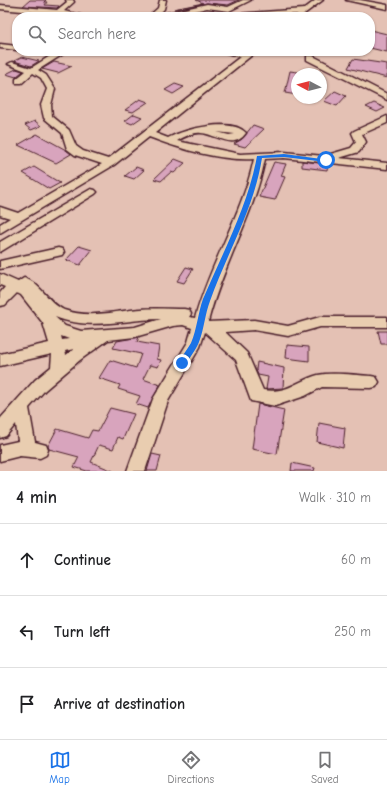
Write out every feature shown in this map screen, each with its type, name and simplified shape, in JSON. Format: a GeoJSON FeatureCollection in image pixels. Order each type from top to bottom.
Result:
{"type":"FeatureCollection","features":[{"type":"Feature","properties":{"kind":"street"},"geometry":{"type":"LineString","coordinates":[[0,7],[58,12],[71,2],[69,0]]}},
{"type":"Feature","properties":{"kind":"street"},"geometry":{"type":"LineString","coordinates":[[158,12],[161,9],[163,0]]}},
{"type":"Feature","properties":{"kind":"street"},"geometry":{"type":"LineString","coordinates":[[181,12],[207,6],[229,9],[248,0]]}},
{"type":"Feature","properties":{"kind":"street"},"geometry":{"type":"LineString","coordinates":[[286,12],[305,11],[320,0]]}},
{"type":"Feature","properties":{"kind":"street"},"geometry":{"type":"LineString","coordinates":[[349,0],[387,7]]}},
{"type":"Feature","properties":{"kind":"street"},"geometry":{"type":"LineString","coordinates":[[0,46],[12,47]]}},
{"type":"Feature","properties":{"kind":"street"},"geometry":{"type":"LineString","coordinates":[[19,81],[40,64],[55,56]]}},
{"type":"Feature","properties":{"kind":"street"},"geometry":{"type":"LineString","coordinates":[[0,229],[110,163],[247,56]]}},
{"type":"Feature","properties":{"kind":"street"},"geometry":{"type":"LineString","coordinates":[[310,58],[387,97]]}},
{"type":"Feature","properties":{"kind":"street"},"geometry":{"type":"LineString","coordinates":[[12,64],[32,70],[46,77],[51,89],[46,105],[47,116],[66,132],[72,147],[83,155],[110,163]]}},
{"type":"Feature","properties":{"kind":"street"},"geometry":{"type":"LineString","coordinates":[[326,160],[330,157],[355,150],[361,142],[357,133],[387,119]]}},
{"type":"Feature","properties":{"kind":"street"},"geometry":{"type":"LineString","coordinates":[[169,141],[189,132],[204,130]]}},
{"type":"Feature","properties":{"kind":"street"},"geometry":{"type":"LineString","coordinates":[[149,134],[169,141],[240,157],[284,155],[387,166]]}},
{"type":"Feature","properties":{"kind":"street"},"geometry":{"type":"LineString","coordinates":[[136,471],[162,399],[192,347],[203,323],[249,195],[256,181],[260,156]]}},
{"type":"Feature","properties":{"kind":"street"},"geometry":{"type":"LineString","coordinates":[[0,248],[91,192]]}},
{"type":"Feature","properties":{"kind":"street"},"geometry":{"type":"LineString","coordinates":[[0,211],[19,218]]}},
{"type":"Feature","properties":{"kind":"street"},"geometry":{"type":"LineString","coordinates":[[0,265],[58,252]]}},
{"type":"Feature","properties":{"kind":"street"},"geometry":{"type":"LineString","coordinates":[[0,276],[23,282],[33,289],[47,306],[57,314],[96,320],[166,313],[203,323],[242,357],[257,396],[275,399],[300,391],[320,381],[371,382]]}},
{"type":"Feature","properties":{"kind":"street"},"geometry":{"type":"LineString","coordinates":[[6,282],[26,292],[50,321],[69,334],[81,337],[135,332],[173,320],[254,326],[288,331],[320,322],[387,322]]}},
{"type":"Feature","properties":{"kind":"street"},"geometry":{"type":"LineString","coordinates":[[0,301],[12,290],[6,282]]}},
{"type":"Feature","properties":{"kind":"street"},"geometry":{"type":"LineString","coordinates":[[0,431],[21,406],[58,369],[100,336],[131,316]]}},
{"type":"Feature","properties":{"kind":"street"},"geometry":{"type":"LineString","coordinates":[[50,321],[58,348],[58,369]]}},
{"type":"Feature","properties":{"kind":"street"},"geometry":{"type":"LineString","coordinates":[[0,360],[58,348],[100,336]]}},
{"type":"Feature","properties":{"kind":"street"},"geometry":{"type":"LineString","coordinates":[[0,453],[10,449],[34,449],[21,406]]}},
{"type":"Feature","properties":{"kind":"building"},"geometry":{"type":"Polygon","coordinates":[[[30,0],[46,0],[44,2],[47,2],[45,5],[59,6],[57,8],[23,6],[30,0]]]}},
{"type":"Feature","properties":{"kind":"building"},"geometry":{"type":"Polygon","coordinates":[[[196,0],[239,0],[228,5],[207,3],[174,9],[203,3],[196,0]]]}},
{"type":"Feature","properties":{"kind":"building"},"geometry":{"type":"Polygon","coordinates":[[[375,31],[387,34],[387,52],[375,49],[375,31]]]}},
{"type":"Feature","properties":{"kind":"building"},"geometry":{"type":"Polygon","coordinates":[[[22,57],[39,61],[31,66],[14,61],[22,57]]]}},
{"type":"Feature","properties":{"kind":"building"},"geometry":{"type":"Polygon","coordinates":[[[353,59],[387,64],[387,78],[348,68],[353,59]]]}},
{"type":"Feature","properties":{"kind":"building"},"geometry":{"type":"Polygon","coordinates":[[[54,62],[72,66],[58,73],[42,69],[54,62]]]}},
{"type":"Feature","properties":{"kind":"building"},"geometry":{"type":"Polygon","coordinates":[[[16,69],[23,71],[16,77],[6,74],[16,69]]]}},
{"type":"Feature","properties":{"kind":"building"},"geometry":{"type":"Polygon","coordinates":[[[290,71],[291,71],[291,94],[285,93],[290,71]]]}},
{"type":"Feature","properties":{"kind":"building"},"geometry":{"type":"Polygon","coordinates":[[[175,84],[184,87],[173,94],[165,90],[175,84]]]}},
{"type":"Feature","properties":{"kind":"building"},"geometry":{"type":"Polygon","coordinates":[[[335,91],[346,96],[337,106],[327,102],[327,98],[335,91]]]}},
{"type":"Feature","properties":{"kind":"building"},"geometry":{"type":"Polygon","coordinates":[[[140,99],[148,102],[133,112],[125,110],[140,99]]]}},
{"type":"Feature","properties":{"kind":"building"},"geometry":{"type":"Polygon","coordinates":[[[374,103],[385,108],[377,112],[366,107],[374,103]]]}},
{"type":"Feature","properties":{"kind":"building"},"geometry":{"type":"Polygon","coordinates":[[[134,114],[142,117],[132,124],[125,121],[134,114]]]}},
{"type":"Feature","properties":{"kind":"building"},"geometry":{"type":"Polygon","coordinates":[[[35,121],[41,126],[31,130],[25,125],[35,121]]]}},
{"type":"Feature","properties":{"kind":"building"},"geometry":{"type":"Polygon","coordinates":[[[253,125],[264,129],[245,147],[234,144],[242,139],[253,125]]]}},
{"type":"Feature","properties":{"kind":"building"},"geometry":{"type":"Polygon","coordinates":[[[37,134],[71,154],[56,163],[18,145],[37,134]]]}},
{"type":"Feature","properties":{"kind":"building"},"geometry":{"type":"Polygon","coordinates":[[[175,159],[185,163],[174,173],[171,172],[161,181],[154,179],[175,159]]]}},
{"type":"Feature","properties":{"kind":"building"},"geometry":{"type":"Polygon","coordinates":[[[302,161],[328,164],[327,170],[302,167],[302,161]]]}},
{"type":"Feature","properties":{"kind":"building"},"geometry":{"type":"Polygon","coordinates":[[[274,162],[286,164],[281,176],[285,177],[275,200],[259,197],[274,162]]]}},
{"type":"Feature","properties":{"kind":"building"},"geometry":{"type":"Polygon","coordinates":[[[34,167],[60,183],[49,189],[23,173],[34,167]]]}},
{"type":"Feature","properties":{"kind":"building"},"geometry":{"type":"Polygon","coordinates":[[[136,167],[144,170],[134,179],[125,176],[136,167]]]}},
{"type":"Feature","properties":{"kind":"building"},"geometry":{"type":"Polygon","coordinates":[[[79,246],[92,250],[80,265],[66,260],[79,246]]]}},
{"type":"Feature","properties":{"kind":"building"},"geometry":{"type":"Polygon","coordinates":[[[186,267],[193,269],[184,283],[177,281],[186,267]]]}},
{"type":"Feature","properties":{"kind":"building"},"geometry":{"type":"Polygon","coordinates":[[[378,331],[387,331],[387,344],[381,344],[378,331]]]}},
{"type":"Feature","properties":{"kind":"building"},"geometry":{"type":"Polygon","coordinates":[[[139,337],[137,342],[159,346],[157,359],[161,360],[158,367],[150,365],[143,379],[160,385],[148,408],[136,404],[140,396],[118,389],[120,385],[99,378],[110,360],[136,368],[141,354],[113,348],[117,341],[139,337]]]}},
{"type":"Feature","properties":{"kind":"building"},"geometry":{"type":"Polygon","coordinates":[[[287,345],[309,347],[309,361],[286,358],[287,345]]]}},
{"type":"Feature","properties":{"kind":"building"},"geometry":{"type":"Polygon","coordinates":[[[257,362],[284,368],[283,388],[266,389],[268,377],[258,375],[256,370],[257,362]]]}},
{"type":"Feature","properties":{"kind":"building"},"geometry":{"type":"Polygon","coordinates":[[[258,404],[284,410],[277,454],[252,449],[258,404]]]}},
{"type":"Feature","properties":{"kind":"building"},"geometry":{"type":"Polygon","coordinates":[[[110,408],[134,414],[123,439],[118,437],[113,449],[99,445],[91,462],[113,471],[87,471],[74,467],[79,457],[49,449],[48,446],[57,429],[88,438],[92,430],[98,431],[110,408]]]}},
{"type":"Feature","properties":{"kind":"building"},"geometry":{"type":"Polygon","coordinates":[[[319,423],[345,428],[343,448],[317,442],[319,423]]]}},
{"type":"Feature","properties":{"kind":"building"},"geometry":{"type":"Polygon","coordinates":[[[152,454],[161,456],[157,471],[147,471],[152,454]]]}},
{"type":"Feature","properties":{"kind":"building"},"geometry":{"type":"Polygon","coordinates":[[[292,463],[315,468],[314,471],[291,471],[292,463]]]}},
{"type":"Feature","properties":{"kind":"route"},"geometry":{"type":"LineString","coordinates":[[182,363],[189,354],[195,342],[206,301],[233,240],[249,195],[256,181],[260,156],[284,155],[326,160]]}}]}
